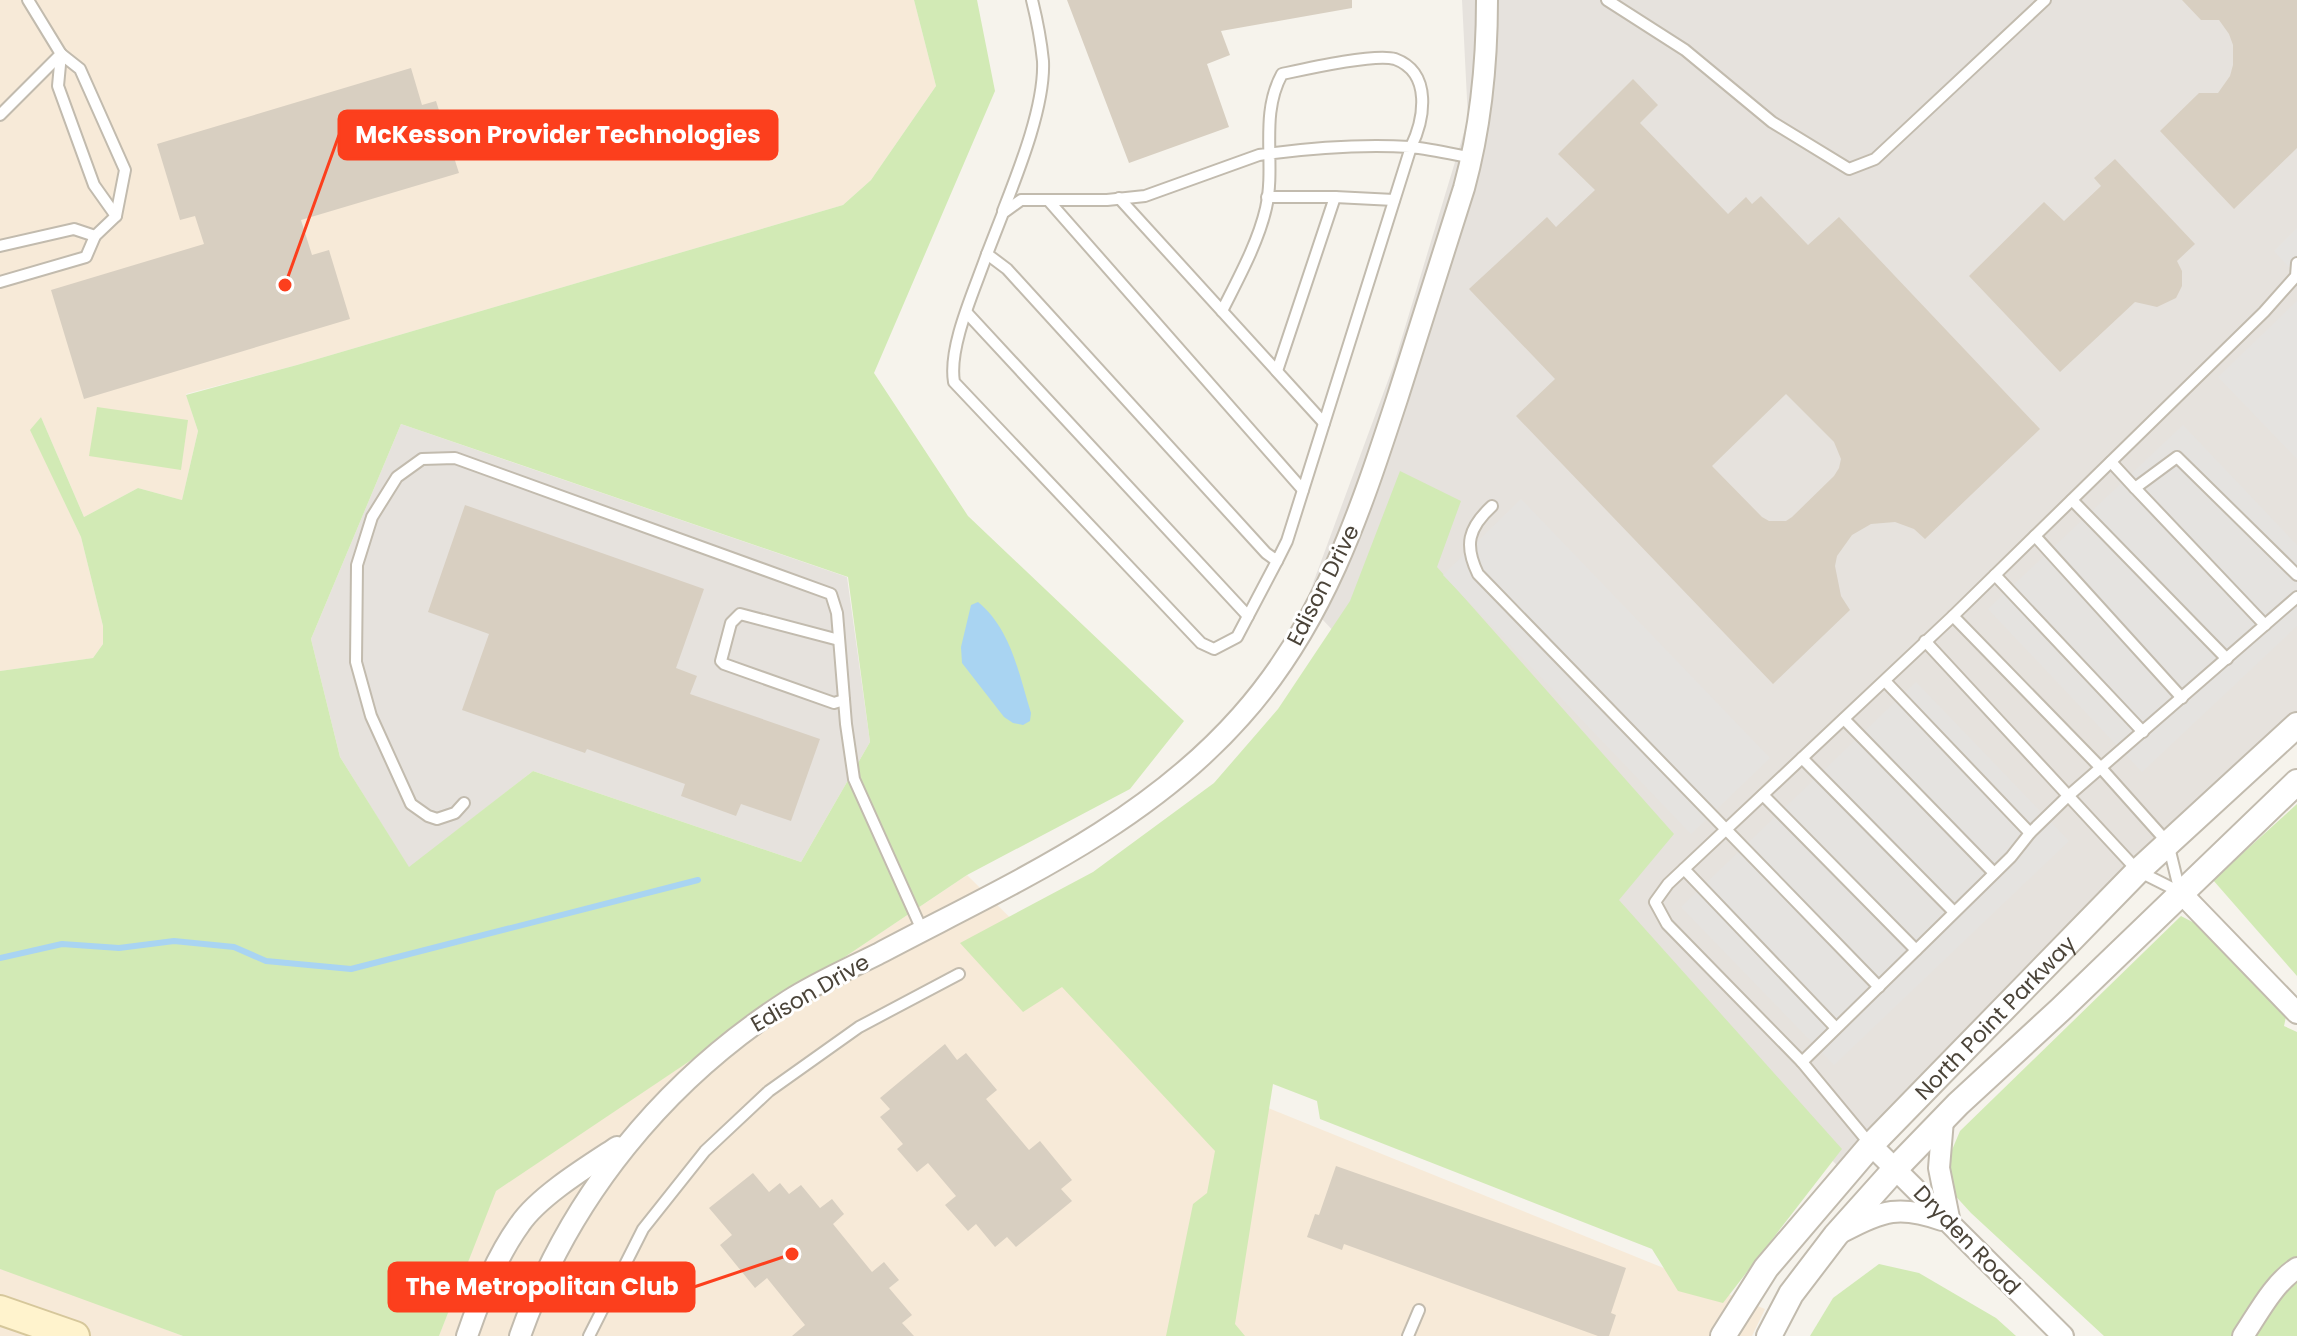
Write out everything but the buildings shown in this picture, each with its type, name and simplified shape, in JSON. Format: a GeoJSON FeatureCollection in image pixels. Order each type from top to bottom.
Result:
{"type":"FeatureCollection","features":[{"type":"Feature","properties":{"kind":"main road"},"geometry":{"type":"LineString","coordinates":[[0,1310],[75,1336]]}},
{"type":"Feature","properties":{"kind":"street","name":"Edison Drive"},"geometry":{"type":"LineString","coordinates":[[520,1336],[560,1244],[606,1170],[670,1095],[728,1043],[791,999],[1079,847],[1150,802],[1199,760],[1243,715],[1282,664],[1316,609],[1349,539],[1473,158],[1483,94],[1487,0]]}},
{"type":"Feature","properties":{"kind":"street","name":"North Point Parkway"},"geometry":{"type":"LineString","coordinates":[[1723,1336],[1766,1268],[1871,1145],[2138,871],[2297,725]]}},
{"type":"Feature","properties":{"kind":"street","name":"North Point Parkway"},"geometry":{"type":"LineString","coordinates":[[1769,1336],[1791,1294],[1836,1235],[1896,1168],[2297,782]]}},
{"type":"Feature","properties":{"kind":"street"},"geometry":{"type":"LineString","coordinates":[[2180,892],[2297,1013]]}},
{"type":"Feature","properties":{"kind":"street"},"geometry":{"type":"LineString","coordinates":[[1943,1120],[1939,1168],[1950,1223]]}},
{"type":"Feature","properties":{"kind":"street","name":"Edison Drive"},"geometry":{"type":"LineString","coordinates":[[467,1336],[482,1295],[521,1222],[564,1183],[633,1135]]}},
{"type":"Feature","properties":{"kind":"street","name":"Dryden Road"},"geometry":{"type":"LineString","coordinates":[[1871,1145],[2063,1336]]}},
{"type":"Feature","properties":{"kind":"street"},"geometry":{"type":"LineString","coordinates":[[1836,1235],[1876,1214],[1900,1209],[1921,1212],[1950,1223]]}},
{"type":"Feature","properties":{"kind":"street"},"geometry":{"type":"LineString","coordinates":[[2243,1336],[2269,1297],[2297,1268]]}},
{"type":"Feature","properties":{"kind":"lane"},"geometry":{"type":"LineString","coordinates":[[0,282],[86,257],[95,236],[116,216],[125,170],[80,69],[61,54],[28,0]]}},
{"type":"Feature","properties":{"kind":"lane"},"geometry":{"type":"LineString","coordinates":[[1032,0],[1043,64],[1038,102],[1023,159],[967,313],[952,369],[954,382],[1201,643],[1214,649],[1237,637],[1287,541],[1423,114],[1422,95],[1413,72],[1395,59],[1374,59],[1282,74],[1268,112],[1271,153],[1266,208],[1242,272],[1222,311]]}},
{"type":"Feature","properties":{"kind":"lane"},"geometry":{"type":"LineString","coordinates":[[1607,0],[1685,50],[1772,122],[1849,169],[1875,159],[2045,0]]}},
{"type":"Feature","properties":{"kind":"lane"},"geometry":{"type":"LineString","coordinates":[[0,115],[61,54]]}},
{"type":"Feature","properties":{"kind":"lane"},"geometry":{"type":"LineString","coordinates":[[61,54],[58,86],[94,185],[116,216]]}},
{"type":"Feature","properties":{"kind":"lane"},"geometry":{"type":"LineString","coordinates":[[1003,213],[1021,200],[1145,196],[1259,155],[1308,148],[1411,147],[1473,158]]}},
{"type":"Feature","properties":{"kind":"lane"},"geometry":{"type":"LineString","coordinates":[[1267,197],[1394,200]]}},
{"type":"Feature","properties":{"kind":"lane"},"geometry":{"type":"LineString","coordinates":[[1277,371],[1335,197]]}},
{"type":"Feature","properties":{"kind":"lane"},"geometry":{"type":"LineString","coordinates":[[1119,198],[1324,423]]}},
{"type":"Feature","properties":{"kind":"lane"},"geometry":{"type":"LineString","coordinates":[[1048,200],[1303,490]]}},
{"type":"Feature","properties":{"kind":"lane"},"geometry":{"type":"LineString","coordinates":[[0,246],[74,229],[95,236]]}},
{"type":"Feature","properties":{"kind":"lane"},"geometry":{"type":"LineString","coordinates":[[987,254],[1007,269],[1266,553],[1277,561]]}},
{"type":"Feature","properties":{"kind":"lane"},"geometry":{"type":"LineString","coordinates":[[1871,1145],[1802,1062],[1667,924],[1655,902],[1668,884],[1953,616],[2264,312],[2296,276],[2297,263]]}},
{"type":"Feature","properties":{"kind":"lane"},"geometry":{"type":"LineString","coordinates":[[967,313],[1248,616]]}},
{"type":"Feature","properties":{"kind":"lane"},"geometry":{"type":"LineString","coordinates":[[2135,488],[2177,457],[2297,575]]}},
{"type":"Feature","properties":{"kind":"lane"},"geometry":{"type":"LineString","coordinates":[[464,803],[455,813],[437,819],[411,804],[371,716],[356,662],[357,565],[372,517],[397,477],[422,459],[455,458],[831,594],[837,613],[854,779],[922,930]]}},
{"type":"Feature","properties":{"kind":"lane"},"geometry":{"type":"LineString","coordinates":[[2111,462],[2265,625]]}},
{"type":"Feature","properties":{"kind":"lane"},"geometry":{"type":"LineString","coordinates":[[2072,500],[2227,659]]}},
{"type":"Feature","properties":{"kind":"lane"},"geometry":{"type":"LineString","coordinates":[[1492,506],[1472,533],[1469,555],[1478,574],[1879,987]]}},
{"type":"Feature","properties":{"kind":"lane"},"geometry":{"type":"LineString","coordinates":[[2035,536],[2182,698]]}},
{"type":"Feature","properties":{"kind":"lane"},"geometry":{"type":"LineString","coordinates":[[1995,575],[2143,732]]}},
{"type":"Feature","properties":{"kind":"lane"},"geometry":{"type":"LineString","coordinates":[[1802,1062],[2067,797],[2297,597]]}},
{"type":"Feature","properties":{"kind":"lane"},"geometry":{"type":"LineString","coordinates":[[839,640],[740,614],[731,623],[721,661],[834,703],[844,700]]}},
{"type":"Feature","properties":{"kind":"lane"},"geometry":{"type":"LineString","coordinates":[[1953,616],[2101,768],[2168,843],[2180,892]]}},
{"type":"Feature","properties":{"kind":"lane"},"geometry":{"type":"LineString","coordinates":[[1925,641],[2138,871],[2180,892]]}},
{"type":"Feature","properties":{"kind":"lane"},"geometry":{"type":"LineString","coordinates":[[1885,681],[2030,833]]}},
{"type":"Feature","properties":{"kind":"lane"},"geometry":{"type":"LineString","coordinates":[[1844,719],[1994,873]]}},
{"type":"Feature","properties":{"kind":"lane"},"geometry":{"type":"LineString","coordinates":[[1802,758],[1954,912]]}},
{"type":"Feature","properties":{"kind":"lane"},"geometry":{"type":"LineString","coordinates":[[1763,795],[1916,950]]}},
{"type":"Feature","properties":{"kind":"lane"},"geometry":{"type":"LineString","coordinates":[[1684,869],[1836,1028]]}},
{"type":"Feature","properties":{"kind":"lane"},"geometry":{"type":"LineString","coordinates":[[589,1336],[643,1229],[705,1151],[769,1091],[859,1027],[959,974]]}},
{"type":"Feature","properties":{"kind":"lane"},"geometry":{"type":"LineString","coordinates":[[1408,1336],[1419,1310]]}},
{"type":"Feature","properties":{"kind":"shaded area"},"geometry":{"type":"Polygon","coordinates":[[[0,0],[914,0],[936,86],[871,180],[843,205],[297,365],[186,394],[198,431],[182,500],[138,488],[84,517],[41,417],[31,430],[81,537],[103,626],[103,644],[93,658],[0,671],[0,0]]]}},
{"type":"Feature","properties":{"kind":"shaded area"},"geometry":{"type":"Polygon","coordinates":[[[1462,0],[2297,0],[2297,715],[1847,1176],[1306,602],[1393,367],[1468,119],[1462,0]]]}},
{"type":"Feature","properties":{"kind":"shaded area"},"geometry":{"type":"Polygon","coordinates":[[[2297,228],[2297,276],[2274,251],[2297,228]]]}},
{"type":"Feature","properties":{"kind":"shaded area"},"geometry":{"type":"Polygon","coordinates":[[[2297,301],[2297,459],[2218,377],[2297,301]]]}},
{"type":"Feature","properties":{"kind":"shaded area"},"geometry":{"type":"Polygon","coordinates":[[[401,424],[847,577],[870,742],[801,862],[533,771],[409,868],[340,757],[311,639],[401,424]]]}},
{"type":"Feature","properties":{"kind":"shaded area"},"geometry":{"type":"Polygon","coordinates":[[[2183,425],[2297,545],[2297,626],[2142,772],[1988,609],[2183,425]]]}},
{"type":"Feature","properties":{"kind":"shaded area"},"geometry":{"type":"Polygon","coordinates":[[[1521,499],[1770,758],[1691,834],[1443,575],[1521,499]]]}},
{"type":"Feature","properties":{"kind":"shaded area"},"geometry":{"type":"Polygon","coordinates":[[[1916,682],[2069,841],[1834,1065],[1681,907],[1916,682]]]}},
{"type":"Feature","properties":{"kind":"shaded area"},"geometry":{"type":"Polygon","coordinates":[[[967,875],[1231,1137],[1256,1103],[1765,1309],[1752,1336],[439,1336],[495,1191],[967,875]]]}},
{"type":"Feature","properties":{"kind":"shaded area"},"geometry":{"type":"Polygon","coordinates":[[[0,1269],[12,1272],[183,1336],[0,1336],[0,1269]]]}},
{"type":"Feature","properties":{"kind":"green space"},"geometry":{"type":"Polygon","coordinates":[[[914,0],[977,0],[995,91],[874,373],[968,516],[1184,721],[1130,789],[967,875],[496,1191],[439,1336],[183,1336],[0,1269],[0,671],[93,658],[103,644],[103,626],[81,537],[30,430],[41,417],[84,517],[138,488],[182,500],[198,431],[186,395],[843,205],[871,180],[936,86],[914,0]],[[401,424],[311,639],[340,757],[409,867],[533,771],[801,862],[870,742],[848,577],[401,424]]]}},
{"type":"Feature","properties":{"kind":"green space"},"geometry":{"type":"Polygon","coordinates":[[[97,407],[188,420],[181,470],[89,456],[97,407]]]}},
{"type":"Feature","properties":{"kind":"green space"},"geometry":{"type":"Polygon","coordinates":[[[1400,471],[1461,501],[1437,567],[1674,834],[1619,900],[1842,1149],[1723,1303],[1678,1291],[1652,1249],[1320,1119],[1317,1101],[1273,1084],[1235,1324],[1245,1336],[1166,1336],[1193,1204],[1207,1193],[1215,1151],[1062,987],[1023,1012],[960,943],[1093,872],[1214,783],[1278,709],[1350,601],[1400,471]]]}},
{"type":"Feature","properties":{"kind":"green space"},"geometry":{"type":"Polygon","coordinates":[[[2297,804],[2297,976],[2213,880],[2297,804]]]}},
{"type":"Feature","properties":{"kind":"green space"},"geometry":{"type":"Polygon","coordinates":[[[2181,916],[2204,928],[2287,1012],[2284,1026],[2297,1032],[2297,1336],[2104,1336],[1950,1190],[1949,1157],[1960,1131],[2181,916]]]}},
{"type":"Feature","properties":{"kind":"green space"},"geometry":{"type":"Polygon","coordinates":[[[1879,1264],[1919,1273],[1996,1318],[2016,1336],[1810,1336],[1833,1298],[1879,1264]]]}},
{"type":"Feature","properties":{"kind":"water"},"geometry":{"type":"Polygon","coordinates":[[[978,602],[999,625],[1018,668],[1031,713],[1030,721],[1023,725],[1004,717],[962,663],[961,647],[971,605],[978,602]]]}},
{"type":"Feature","properties":{"kind":"waterway"},"geometry":{"type":"LineString","coordinates":[[0,958],[62,944],[119,948],[174,941],[234,947],[266,961],[351,969],[698,880]]}},
{"type":"Feature","properties":{"kind":"place","name":"McKesson Provider Technologies"},"geometry":{"type":"Point","coordinates":[285,285]}},
{"type":"Feature","properties":{"kind":"place","name":"The Metropolitan Club"},"geometry":{"type":"Point","coordinates":[792,1254]}}]}
